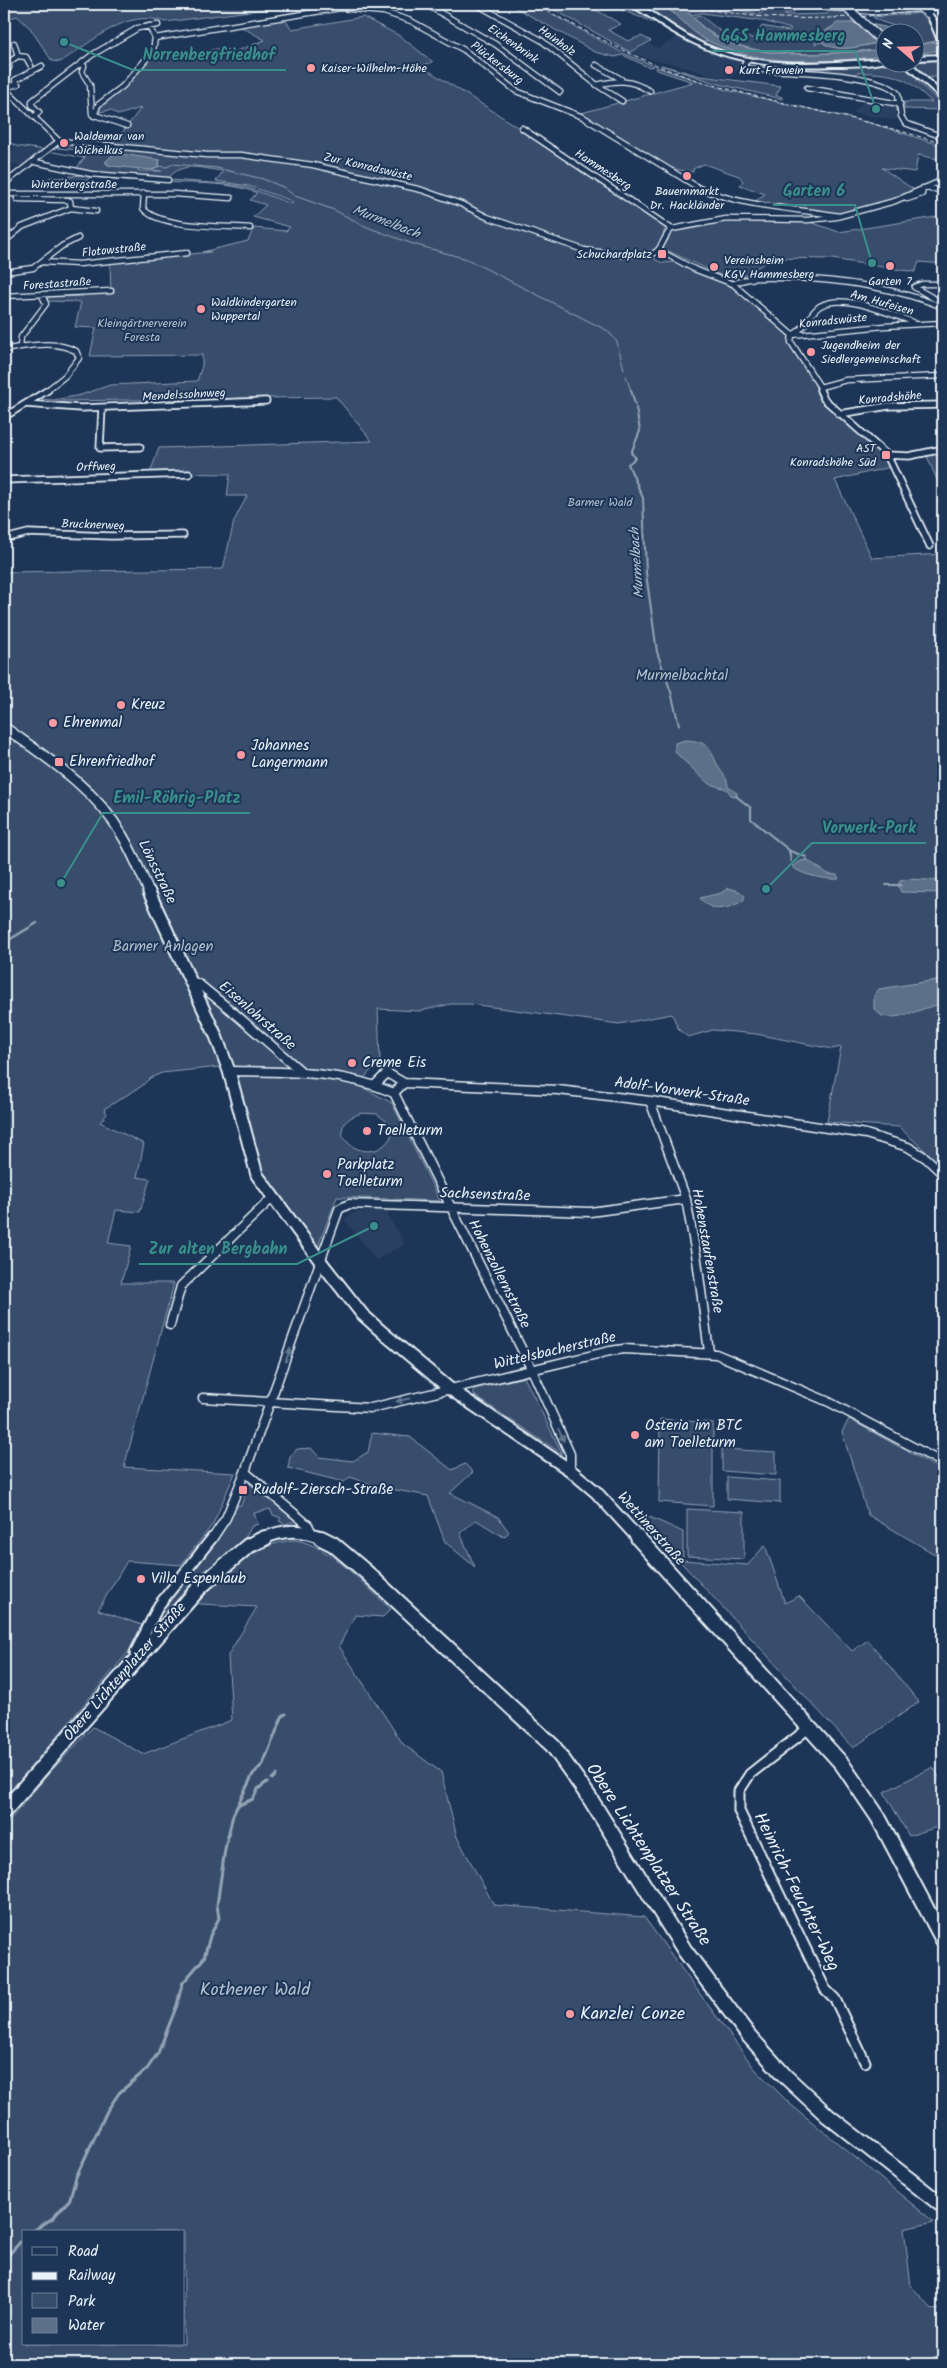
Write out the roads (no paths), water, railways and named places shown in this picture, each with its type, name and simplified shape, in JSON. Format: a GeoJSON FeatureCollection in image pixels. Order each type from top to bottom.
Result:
{"type":"FeatureCollection","features":[{"type":"Feature","properties":{"kind":"highway"},"geometry":{"type":"LineString","coordinates":[[843,4],[874,33]]}},
{"type":"Feature","properties":{"kind":"highway"},"geometry":{"type":"LineString","coordinates":[[854,4],[874,22]]}},
{"type":"Feature","properties":{"kind":"highway"},"geometry":{"type":"LineString","coordinates":[[924,68],[943,86]]}},
{"type":"Feature","properties":{"kind":"highway"},"geometry":{"type":"LineString","coordinates":[[916,72],[943,98]]}},
{"type":"Feature","properties":{"kind":"main road"},"geometry":{"type":"LineString","coordinates":[[634,4],[694,42],[723,54],[747,60],[801,65],[874,61]]}},
{"type":"Feature","properties":{"kind":"main road"},"geometry":{"type":"LineString","coordinates":[[819,4],[826,7]]}},
{"type":"Feature","properties":{"kind":"main road"},"geometry":{"type":"LineString","coordinates":[[916,5],[929,11],[942,43]]}},
{"type":"Feature","properties":{"kind":"main road"},"geometry":{"type":"LineString","coordinates":[[924,58],[943,57]]}},
{"type":"Feature","properties":{"kind":"street"},"geometry":{"type":"LineString","coordinates":[[356,7],[383,4]]}},
{"type":"Feature","properties":{"kind":"street","name":"Eichenbrink"},"geometry":{"type":"LineString","coordinates":[[425,4],[480,33],[515,56],[560,92]]}},
{"type":"Feature","properties":{"kind":"street","name":"Hainholz"},"geometry":{"type":"LineString","coordinates":[[476,4],[541,40],[597,85],[622,101]]}},
{"type":"Feature","properties":{"kind":"street"},"geometry":{"type":"LineString","coordinates":[[805,4],[877,12],[929,11],[943,6]]}},
{"type":"Feature","properties":{"kind":"street","name":"Plückersburg"},"geometry":{"type":"LineString","coordinates":[[155,38],[264,19],[356,7],[391,13],[429,30],[472,54],[519,93],[581,116],[623,141],[664,169],[700,189],[749,204],[840,216]]}},
{"type":"Feature","properties":{"kind":"street"},"geometry":{"type":"LineString","coordinates":[[34,117],[39,112],[32,105],[32,101],[80,64],[135,29],[158,25]]}},
{"type":"Feature","properties":{"kind":"street"},"geometry":{"type":"LineString","coordinates":[[94,116],[98,106],[123,86],[153,51],[155,38],[149,26]]}},
{"type":"Feature","properties":{"kind":"street"},"geometry":{"type":"LineString","coordinates":[[14,43],[18,56]]}},
{"type":"Feature","properties":{"kind":"street"},"geometry":{"type":"LineString","coordinates":[[4,75],[8,68],[8,62],[18,56],[26,57],[31,66]]}},
{"type":"Feature","properties":{"kind":"street"},"geometry":{"type":"LineString","coordinates":[[747,60],[743,67],[748,69],[819,73],[885,85],[896,90],[902,120],[905,123],[943,137]]}},
{"type":"Feature","properties":{"kind":"street"},"geometry":{"type":"LineString","coordinates":[[80,64],[84,66],[82,72],[90,85],[90,111],[94,116],[127,126]]}},
{"type":"Feature","properties":{"kind":"street"},"geometry":{"type":"LineString","coordinates":[[596,65],[621,79],[640,83],[650,91]]}},
{"type":"Feature","properties":{"kind":"street"},"geometry":{"type":"LineString","coordinates":[[4,88],[18,84],[15,80],[42,66]]}},
{"type":"Feature","properties":{"kind":"street"},"geometry":{"type":"LineString","coordinates":[[597,85],[621,79]]}},
{"type":"Feature","properties":{"kind":"street"},"geometry":{"type":"LineString","coordinates":[[4,88],[59,140],[35,162],[4,184]]}},
{"type":"Feature","properties":{"kind":"street"},"geometry":{"type":"LineString","coordinates":[[807,88],[900,104]]}},
{"type":"Feature","properties":{"kind":"street","name":"Hammesberg"},"geometry":{"type":"LineString","coordinates":[[522,128],[672,229]]}},
{"type":"Feature","properties":{"kind":"street","name":"Zur Konradswüste"},"geometry":{"type":"LineString","coordinates":[[59,140],[207,155],[248,156],[321,166],[422,190],[461,204],[487,217],[584,250],[620,255],[653,254],[660,251]]}},
{"type":"Feature","properties":{"kind":"street"},"geometry":{"type":"LineString","coordinates":[[35,162],[91,174],[168,180]]}},
{"type":"Feature","properties":{"kind":"street"},"geometry":{"type":"LineString","coordinates":[[660,251],[667,233],[672,229],[726,219],[808,220],[840,216],[895,201],[943,180]]}},
{"type":"Feature","properties":{"kind":"street"},"geometry":{"type":"LineString","coordinates":[[924,188],[943,190]]}},
{"type":"Feature","properties":{"kind":"street"},"geometry":{"type":"LineString","coordinates":[[144,193],[143,207],[157,218],[171,222],[250,228]]}},
{"type":"Feature","properties":{"kind":"street","name":"Winterbergstraße"},"geometry":{"type":"LineString","coordinates":[[4,194],[144,193],[231,198]]}},
{"type":"Feature","properties":{"kind":"street"},"geometry":{"type":"LineString","coordinates":[[4,199],[67,200],[70,201],[71,208]]}},
{"type":"Feature","properties":{"kind":"street"},"geometry":{"type":"LineString","coordinates":[[4,242],[23,226],[52,216],[60,210],[71,208],[96,211]]}},
{"type":"Feature","properties":{"kind":"street","name":"Flotowstraße"},"geometry":{"type":"LineString","coordinates":[[4,272],[28,270],[42,262],[62,246],[78,238]]}},
{"type":"Feature","properties":{"kind":"street","name":"Konradswüste"},"geometry":{"type":"LineString","coordinates":[[660,251],[694,269],[733,284],[792,335],[943,323]]}},
{"type":"Feature","properties":{"kind":"street","name":"Flotowstraße"},"geometry":{"type":"LineString","coordinates":[[42,262],[79,264],[187,253]]}},
{"type":"Feature","properties":{"kind":"street"},"geometry":{"type":"LineString","coordinates":[[733,284],[749,278],[834,279],[921,298],[942,306]]}},
{"type":"Feature","properties":{"kind":"street"},"geometry":{"type":"LineString","coordinates":[[942,306],[943,304],[914,287],[922,284],[943,284]]}},
{"type":"Feature","properties":{"kind":"street","name":"Forestastraße"},"geometry":{"type":"LineString","coordinates":[[4,296],[111,291]]}},
{"type":"Feature","properties":{"kind":"street"},"geometry":{"type":"LineString","coordinates":[[20,347],[21,337],[46,304],[42,295]]}},
{"type":"Feature","properties":{"kind":"street","name":"Am Hufeisen"},"geometry":{"type":"LineString","coordinates":[[792,335],[798,333],[818,307],[839,302],[858,304],[920,324]]}},
{"type":"Feature","properties":{"kind":"street","name":"Konradshöhe"},"geometry":{"type":"LineString","coordinates":[[792,335],[791,342],[820,387],[820,393],[824,399],[887,455],[894,466],[930,546]]}},
{"type":"Feature","properties":{"kind":"street"},"geometry":{"type":"LineString","coordinates":[[4,350],[40,344],[66,346],[79,354],[77,362],[64,376],[4,417]]}},
{"type":"Feature","properties":{"kind":"street","name":"Konradshöhe"},"geometry":{"type":"LineString","coordinates":[[820,387],[846,380],[943,376]]}},
{"type":"Feature","properties":{"kind":"street","name":"Mendelssohnweg"},"geometry":{"type":"LineString","coordinates":[[25,404],[102,408],[148,407],[172,403],[266,401]]}},
{"type":"Feature","properties":{"kind":"street","name":"Konradshöhe"},"geometry":{"type":"LineString","coordinates":[[839,414],[889,406],[943,405]]}},
{"type":"Feature","properties":{"kind":"street"},"geometry":{"type":"LineString","coordinates":[[102,408],[100,448],[140,447]]}},
{"type":"Feature","properties":{"kind":"street"},"geometry":{"type":"LineString","coordinates":[[887,455],[909,456],[943,449]]}},
{"type":"Feature","properties":{"kind":"street","name":"Orffweg"},"geometry":{"type":"LineString","coordinates":[[4,480],[189,474]]}},
{"type":"Feature","properties":{"kind":"street","name":"Brucknerweg"},"geometry":{"type":"LineString","coordinates":[[4,539],[28,533],[111,536],[183,535]]}},
{"type":"Feature","properties":{"kind":"street","name":"Lönsstraße"},"geometry":{"type":"LineString","coordinates":[[4,727],[74,778],[90,794],[122,834],[216,1036],[229,1071]]}},
{"type":"Feature","properties":{"kind":"street","name":"Eisenlohrstraße"},"geometry":{"type":"LineString","coordinates":[[191,981],[200,985],[226,1006],[304,1073]]}},
{"type":"Feature","properties":{"kind":"street"},"geometry":{"type":"LineString","coordinates":[[229,1071],[304,1073],[361,1080],[376,1084],[394,1093],[404,1083]]}},
{"type":"Feature","properties":{"kind":"street","name":"Wettinerstraße"},"geometry":{"type":"LineString","coordinates":[[229,1071],[257,1175],[272,1198],[362,1314],[450,1389],[570,1470],[596,1492],[842,1764],[878,1817],[943,1940]]}},
{"type":"Feature","properties":{"kind":"street","name":"Adolf-Vorwerk-Straße"},"geometry":{"type":"LineString","coordinates":[[376,1084],[387,1073],[404,1083],[526,1087],[650,1100],[885,1138],[914,1149],[943,1174]]}},
{"type":"Feature","properties":{"kind":"street","name":"Hohenzollernstraße"},"geometry":{"type":"LineString","coordinates":[[394,1093],[532,1370],[570,1454],[570,1470]]}},
{"type":"Feature","properties":{"kind":"street","name":"Hohenstaufenstraße"},"geometry":{"type":"LineString","coordinates":[[650,1100],[686,1200],[697,1260],[710,1352]]}},
{"type":"Feature","properties":{"kind":"street"},"geometry":{"type":"LineString","coordinates":[[931,1162],[943,1165]]}},
{"type":"Feature","properties":{"kind":"street"},"geometry":{"type":"LineString","coordinates":[[170,1325],[181,1286],[272,1198]]}},
{"type":"Feature","properties":{"kind":"street","name":"Sachsenstraße"},"geometry":{"type":"LineString","coordinates":[[321,1262],[340,1209],[349,1204],[590,1212],[686,1200]]}},
{"type":"Feature","properties":{"kind":"street"},"geometry":{"type":"LineString","coordinates":[[129,1666],[159,1605],[226,1518],[245,1472],[321,1262]]}},
{"type":"Feature","properties":{"kind":"street","name":"Wittelsbacherstraße"},"geometry":{"type":"LineString","coordinates":[[271,1401],[371,1408],[624,1349],[710,1352],[829,1402],[943,1464]]}},
{"type":"Feature","properties":{"kind":"street"},"geometry":{"type":"LineString","coordinates":[[203,1398],[271,1401]]}},
{"type":"Feature","properties":{"kind":"street","name":"Obere Lichtenplatzer Straße"},"geometry":{"type":"LineString","coordinates":[[245,1472],[308,1525],[312,1533]]}},
{"type":"Feature","properties":{"kind":"street","name":"Obere Lichtenplatzer Straße"},"geometry":{"type":"LineString","coordinates":[[4,1811],[200,1587],[240,1552],[272,1535],[292,1530],[312,1533],[333,1544],[366,1572],[553,1746],[584,1787],[643,1887],[679,1940],[764,2054],[797,2088],[832,2118],[943,2206]]}},
{"type":"Feature","properties":{"kind":"street","name":"Heinrich-Feuchter-Weg"},"geometry":{"type":"LineString","coordinates":[[810,1727],[750,1774],[739,1792],[739,1811],[825,1989],[835,1999],[864,2062]]}},
{"type":"Feature","properties":{"kind":"water"},"geometry":{"type":"Polygon","coordinates":[[[662,4],[680,4],[710,33],[729,42],[749,48],[792,54],[874,50],[874,57],[794,61],[749,55],[727,49],[706,40],[662,4]]]}},
{"type":"Feature","properties":{"kind":"water"},"geometry":{"type":"Polygon","coordinates":[[[837,23],[874,25],[874,43],[853,48],[836,48],[822,42],[827,31],[837,23]]]}},
{"type":"Feature","properties":{"kind":"water"},"geometry":{"type":"Polygon","coordinates":[[[943,41],[943,50],[924,53],[924,44],[943,41]]]}},
{"type":"Feature","properties":{"kind":"water"},"geometry":{"type":"Polygon","coordinates":[[[115,153],[160,160],[158,165],[160,166],[152,170],[111,166],[105,162],[115,153]]]}},
{"type":"Feature","properties":{"kind":"water"},"geometry":{"type":"Polygon","coordinates":[[[686,740],[704,744],[710,750],[726,779],[728,787],[737,793],[737,797],[731,795],[727,789],[709,784],[679,756],[675,751],[675,743],[686,740]]]}},
{"type":"Feature","properties":{"kind":"water"},"geometry":{"type":"Polygon","coordinates":[[[807,860],[828,874],[837,875],[839,879],[821,878],[801,872],[792,866],[807,860]]]}},
{"type":"Feature","properties":{"kind":"water"},"geometry":{"type":"Polygon","coordinates":[[[910,879],[943,881],[943,893],[901,892],[898,885],[900,881],[910,879]]]}},
{"type":"Feature","properties":{"kind":"water"},"geometry":{"type":"Polygon","coordinates":[[[729,888],[739,891],[745,896],[743,901],[720,909],[710,906],[700,898],[721,893],[729,888]]]}},
{"type":"Feature","properties":{"kind":"water"},"geometry":{"type":"Polygon","coordinates":[[[943,979],[943,1004],[897,1017],[882,1016],[874,1009],[874,996],[879,989],[943,979]]]}},
{"type":"Feature","properties":{"kind":"waterway","name":"Murmelbach"},"geometry":{"type":"LineString","coordinates":[[4,139],[16,146],[45,150]]}},
{"type":"Feature","properties":{"kind":"waterway","name":"Murmelbach"},"geometry":{"type":"LineString","coordinates":[[53,152],[85,158]]}},
{"type":"Feature","properties":{"kind":"waterway","name":"Murmelbach"},"geometry":{"type":"LineString","coordinates":[[158,166],[167,167],[173,164],[217,168],[263,179],[283,187],[295,196],[334,210],[367,227],[413,244],[467,259],[608,331],[617,342],[624,369]]}},
{"type":"Feature","properties":{"kind":"waterway","name":"Murmelbach"},"geometry":{"type":"LineString","coordinates":[[626,376],[631,391]]}},
{"type":"Feature","properties":{"kind":"waterway","name":"Murmelbach"},"geometry":{"type":"LineString","coordinates":[[631,390],[635,404]]}},
{"type":"Feature","properties":{"kind":"waterway","name":"Murmelbach"},"geometry":{"type":"LineString","coordinates":[[636,408],[640,431],[631,453],[636,458],[628,464],[643,498],[646,573],[657,652],[671,692],[679,725]]}},
{"type":"Feature","properties":{"kind":"waterway","name":"Murmelbach"},"geometry":{"type":"LineString","coordinates":[[736,796],[751,808],[751,819],[789,850]]}},
{"type":"Feature","properties":{"kind":"waterway","name":"Murmelbach"},"geometry":{"type":"LineString","coordinates":[[789,850],[806,857],[807,860]]}},
{"type":"Feature","properties":{"kind":"waterway","name":"Murmelbach"},"geometry":{"type":"LineString","coordinates":[[789,850],[791,861]]}},
{"type":"Feature","properties":{"kind":"waterway","name":"Murmelbach"},"geometry":{"type":"LineString","coordinates":[[886,885],[901,885]]}},
{"type":"Feature","properties":{"kind":"waterway"},"geometry":{"type":"LineString","coordinates":[[4,943],[37,923]]}},
{"type":"Feature","properties":{"kind":"waterway"},"geometry":{"type":"LineString","coordinates":[[34,2230],[53,2218],[70,2199],[76,2177],[107,2111],[119,2093],[147,2069],[158,2053],[177,2005],[182,1984],[204,1958],[210,1936],[219,1918],[217,1905],[225,1849],[233,1815],[253,1774],[263,1764],[283,1715],[286,1714]]}},
{"type":"Feature","properties":{"kind":"waterway"},"geometry":{"type":"LineString","coordinates":[[272,1779],[276,1775]]}},
{"type":"Feature","properties":{"kind":"waterway"},"geometry":{"type":"LineString","coordinates":[[239,1805],[253,1799],[258,1789],[267,1782]]}},
{"type":"Feature","properties":{"kind":"waterway"},"geometry":{"type":"LineString","coordinates":[[4,2260],[22,2240]]}},
{"type":"Feature","properties":{"kind":"railway"},"geometry":{"type":"LineString","coordinates":[[535,4],[594,36],[676,73],[758,97],[882,126],[943,144]]}},
{"type":"Feature","properties":{"kind":"railway"},"geometry":{"type":"LineString","coordinates":[[674,4],[783,18],[843,17],[943,10]]}},
{"type":"Feature","properties":{"kind":"place","name":"Norrenbergfriedhof"},"geometry":{"type":"Point","coordinates":[64,42]}},
{"type":"Feature","properties":{"kind":"place","name":"Kaiser-Wilhelm-Höhe"},"geometry":{"type":"Point","coordinates":[311,68]}},
{"type":"Feature","properties":{"kind":"place","name":"Kurt Frowein"},"geometry":{"type":"Point","coordinates":[729,70]}},
{"type":"Feature","properties":{"kind":"place","name":"GGS Hammesberg"},"geometry":{"type":"Point","coordinates":[876,109]}},
{"type":"Feature","properties":{"kind":"place","name":"Waldemar van Wichelkus"},"geometry":{"type":"Point","coordinates":[64,143]}},
{"type":"Feature","properties":{"kind":"place","name":"Bauernmarkt Dr. Hackländer"},"geometry":{"type":"Point","coordinates":[687,176]}},
{"type":"Feature","properties":{"kind":"place","name":"Schuchardplatz"},"geometry":{"type":"Point","coordinates":[662,254]}},
{"type":"Feature","properties":{"kind":"place","name":"Garten 6"},"geometry":{"type":"Point","coordinates":[872,263]}},
{"type":"Feature","properties":{"kind":"place","name":"Garten 7"},"geometry":{"type":"Point","coordinates":[890,266]}},
{"type":"Feature","properties":{"kind":"place","name":"Vereinsheim KGV Hammesberg"},"geometry":{"type":"Point","coordinates":[714,267]}},
{"type":"Feature","properties":{"kind":"place","name":"Waldkindergarten Wuppertal"},"geometry":{"type":"Point","coordinates":[201,309]}},
{"type":"Feature","properties":{"kind":"place","name":"Jugendheim der Siedlergemeinschaft"},"geometry":{"type":"Point","coordinates":[811,352]}},
{"type":"Feature","properties":{"kind":"place","name":"AST Konradshöhe Süd"},"geometry":{"type":"Point","coordinates":[886,455]}},
{"type":"Feature","properties":{"kind":"place","name":"Kreuz"},"geometry":{"type":"Point","coordinates":[121,705]}},
{"type":"Feature","properties":{"kind":"place","name":"Ehrenmal"},"geometry":{"type":"Point","coordinates":[53,723]}},
{"type":"Feature","properties":{"kind":"place","name":"Johannes Langermann"},"geometry":{"type":"Point","coordinates":[241,755]}},
{"type":"Feature","properties":{"kind":"place","name":"Ehrenfriedhof"},"geometry":{"type":"Point","coordinates":[59,762]}},
{"type":"Feature","properties":{"kind":"place","name":"Emil-Röhrig-Platz"},"geometry":{"type":"Point","coordinates":[61,883]}},
{"type":"Feature","properties":{"kind":"place","name":"Vorwerk-Park"},"geometry":{"type":"Point","coordinates":[766,889]}},
{"type":"Feature","properties":{"kind":"place","name":"Creme Eis"},"geometry":{"type":"Point","coordinates":[352,1063]}},
{"type":"Feature","properties":{"kind":"place","name":"Toelleturm"},"geometry":{"type":"Point","coordinates":[367,1131]}},
{"type":"Feature","properties":{"kind":"place","name":"Parkplatz Toelleturm"},"geometry":{"type":"Point","coordinates":[327,1174]}},
{"type":"Feature","properties":{"kind":"place","name":"Zur alten Bergbahn"},"geometry":{"type":"Point","coordinates":[374,1226]}},
{"type":"Feature","properties":{"kind":"place","name":"Osteria im BTC am Toelleturm"},"geometry":{"type":"Point","coordinates":[635,1435]}},
{"type":"Feature","properties":{"kind":"place","name":"Rudolf-Ziersch-Straße"},"geometry":{"type":"Point","coordinates":[243,1490]}},
{"type":"Feature","properties":{"kind":"place","name":"Villa Espenlaub"},"geometry":{"type":"Point","coordinates":[141,1579]}},
{"type":"Feature","properties":{"kind":"place","name":"Kanzlei Conze"},"geometry":{"type":"Point","coordinates":[570,2014]}},
{"type":"Feature","properties":{"kind":"park label","name":"Kleingärtnerverein Foresta"},"geometry":{"type":"Point","coordinates":[142,330]}},
{"type":"Feature","properties":{"kind":"park label","name":"Barmer Wald"},"geometry":{"type":"Point","coordinates":[600,502]}},
{"type":"Feature","properties":{"kind":"park label","name":"Murmelbachtal"},"geometry":{"type":"Point","coordinates":[682,676]}},
{"type":"Feature","properties":{"kind":"park label","name":"Barmer Anlagen"},"geometry":{"type":"Point","coordinates":[163,947]}},
{"type":"Feature","properties":{"kind":"park label","name":"Kothener Wald"},"geometry":{"type":"Point","coordinates":[255,1990]}}]}
